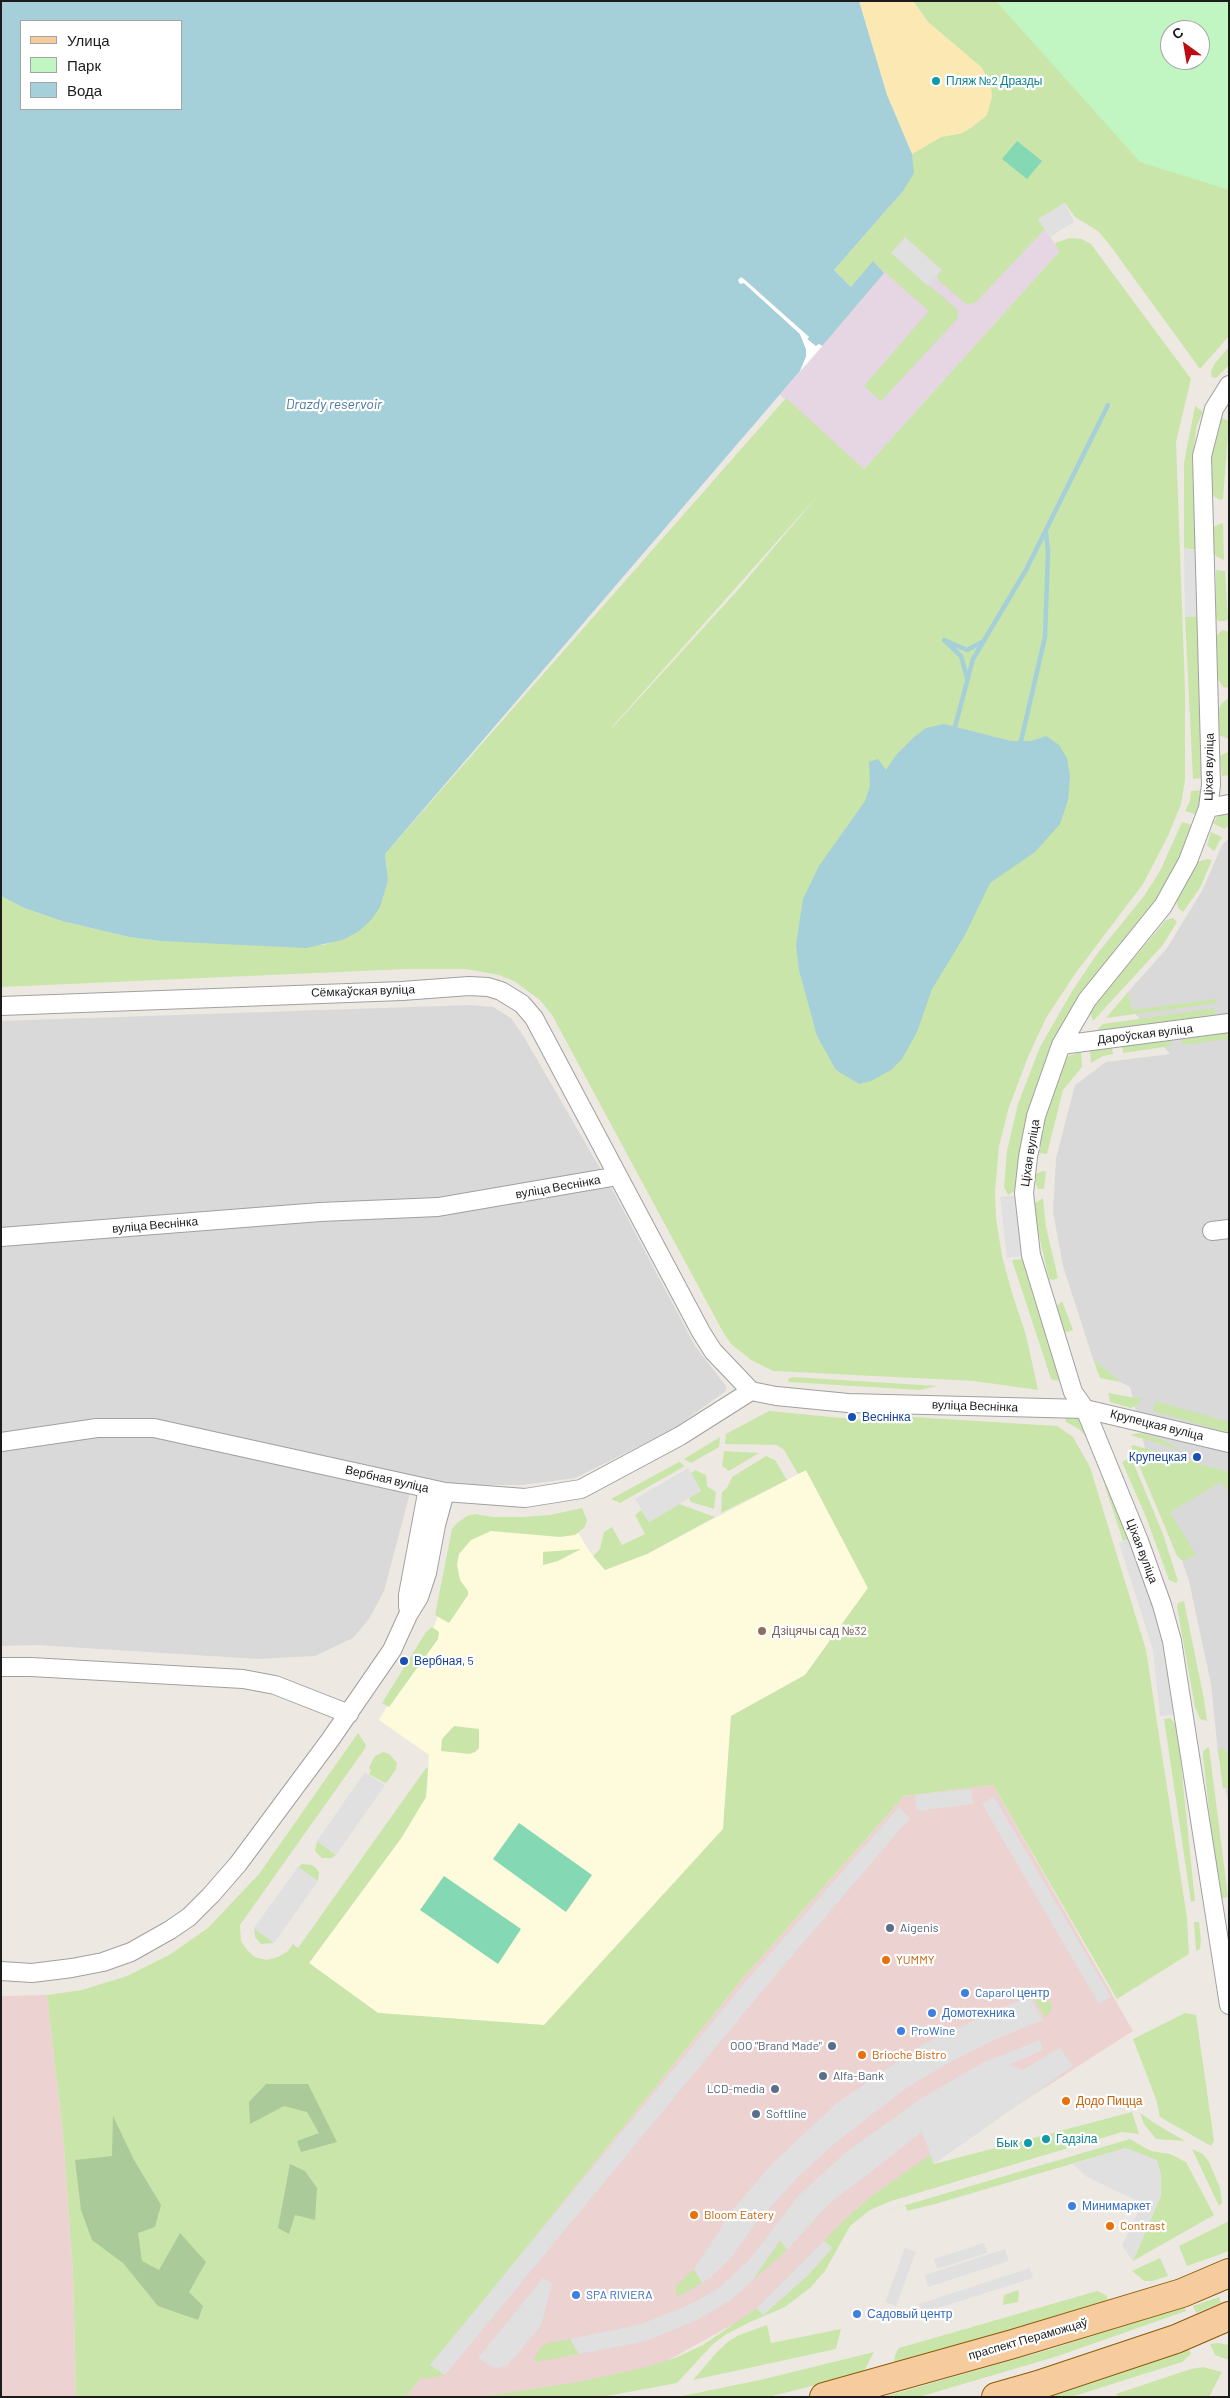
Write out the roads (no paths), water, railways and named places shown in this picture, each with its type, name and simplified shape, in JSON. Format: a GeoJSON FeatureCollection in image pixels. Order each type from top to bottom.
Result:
{"type":"FeatureCollection","features":[{"type":"Feature","properties":{"kind":"main road","name":"праспект Пераможцаў"},"geometry":{"type":"LineString","coordinates":[[824,2397],[1012,2344],[1182,2293],[1229,2273]]}},
{"type":"Feature","properties":{"kind":"main road"},"geometry":{"type":"LineString","coordinates":[[996,2397],[1158,2345],[1229,2316]]}},
{"type":"Feature","properties":{"kind":"street","name":"Ціхая вуліца"},"geometry":{"type":"LineString","coordinates":[[1229,385],[1214,410],[1202,456],[1212,785],[1208,808],[1188,861],[1160,911],[1087,1000],[1061,1045],[1036,1116],[1028,1157],[1024,1194],[1031,1255],[1073,1392],[1085,1409],[1139,1541],[1162,1605],[1172,1642],[1225,1957],[1229,2005]]}},
{"type":"Feature","properties":{"kind":"street"},"geometry":{"type":"LineString","coordinates":[[1208,808],[1229,804]]}},
{"type":"Feature","properties":{"kind":"street","name":"Сёмкаўская вуліца"},"geometry":{"type":"LineString","coordinates":[[1,1006],[488,987],[513,997],[534,1018],[618,1176]]}},
{"type":"Feature","properties":{"kind":"street","name":"Дароўская вуліца"},"geometry":{"type":"LineString","coordinates":[[1061,1045],[1229,1023]]}},
{"type":"Feature","properties":{"kind":"street","name":"вуліца Веснінка"},"geometry":{"type":"LineString","coordinates":[[1,1237],[320,1212],[438,1207],[618,1176],[713,1351],[751,1390],[776,1396],[848,1403],[1085,1409]]}},
{"type":"Feature","properties":{"kind":"street","name":"Вербная вуліца"},"geometry":{"type":"LineString","coordinates":[[1,1442],[97,1428],[154,1428],[445,1492],[526,1498],[581,1490],[680,1436],[751,1390]]}},
{"type":"Feature","properties":{"kind":"street","name":"Крупецкая вуліца"},"geometry":{"type":"LineString","coordinates":[[1085,1409],[1229,1443]]}},
{"type":"Feature","properties":{"kind":"street"},"geometry":{"type":"LineString","coordinates":[[408,1615],[408,1595],[428,1488]]}},
{"type":"Feature","properties":{"kind":"street"},"geometry":{"type":"LineString","coordinates":[[1,1971],[32,1973],[103,1962],[130,1952],[189,1917],[238,1864],[349,1714],[392,1650],[408,1615],[419,1598],[427,1573],[436,1525],[445,1492]]}},
{"type":"Feature","properties":{"kind":"street"},"geometry":{"type":"LineString","coordinates":[[1,1667],[243,1679],[275,1685],[349,1714]]}},
{"type":"Feature","properties":{"kind":"water","name":"Drazdy reservoir"},"geometry":{"type":"Polygon","coordinates":[[[1,1],[859,1],[887,95],[912,154],[914,173],[903,191],[834,270],[851,287],[873,261],[884,273],[822,346],[819,344],[816,347],[807,339],[809,337],[743,278],[739,283],[744,283],[800,334],[806,349],[806,357],[800,371],[385,854],[388,880],[380,907],[371,920],[358,932],[342,940],[306,948],[160,941],[129,937],[62,921],[24,908],[1,896],[1,1]]]}},
{"type":"Feature","properties":{"kind":"water"},"geometry":{"type":"Polygon","coordinates":[[[944,724],[1011,741],[1031,741],[1046,736],[1059,745],[1067,758],[1070,776],[1068,800],[1060,824],[1035,852],[990,883],[965,935],[932,989],[917,1032],[902,1059],[891,1070],[871,1081],[859,1084],[836,1070],[817,1036],[799,970],[796,945],[803,899],[819,866],[865,801],[870,786],[869,762],[878,759],[886,770],[897,754],[913,738],[926,728],[944,724]]]}},
{"type":"Feature","properties":{"kind":"waterway"},"geometry":{"type":"LineString","coordinates":[[955,727],[973,659],[1026,570],[1108,405]]}},
{"type":"Feature","properties":{"kind":"waterway"},"geometry":{"type":"LineString","coordinates":[[1021,741],[1045,637],[1048,552],[1046,533]]}},
{"type":"Feature","properties":{"kind":"waterway"},"geometry":{"type":"LineString","coordinates":[[967,678],[961,656],[944,640],[967,650],[984,641]]}},
{"type":"Feature","properties":{"kind":"place","name":"Пляж №2 Дразды"},"geometry":{"type":"Point","coordinates":[936,81]}},
{"type":"Feature","properties":{"kind":"place","name":"Веснінка"},"geometry":{"type":"Point","coordinates":[852,1417]}},
{"type":"Feature","properties":{"kind":"place","name":"Крупецкая"},"geometry":{"type":"Point","coordinates":[1197,1457]}},
{"type":"Feature","properties":{"kind":"place","name":"Дзіцячы сад №32"},"geometry":{"type":"Point","coordinates":[762,1631]}},
{"type":"Feature","properties":{"kind":"place","name":"Вербная, 5"},"geometry":{"type":"Point","coordinates":[404,1661]}},
{"type":"Feature","properties":{"kind":"place","name":"Aigenis"},"geometry":{"type":"Point","coordinates":[890,1928]}},
{"type":"Feature","properties":{"kind":"place","name":"YUMMY"},"geometry":{"type":"Point","coordinates":[886,1960]}},
{"type":"Feature","properties":{"kind":"place","name":"Caparol центр"},"geometry":{"type":"Point","coordinates":[965,1993]}},
{"type":"Feature","properties":{"kind":"place","name":"Домотехника"},"geometry":{"type":"Point","coordinates":[932,2013]}},
{"type":"Feature","properties":{"kind":"place","name":"ProWine"},"geometry":{"type":"Point","coordinates":[901,2031]}},
{"type":"Feature","properties":{"kind":"place","name":"OOO \"Brand Made\""},"geometry":{"type":"Point","coordinates":[832,2046]}},
{"type":"Feature","properties":{"kind":"place","name":"Brioche Bistro"},"geometry":{"type":"Point","coordinates":[862,2055]}},
{"type":"Feature","properties":{"kind":"place","name":"Alfa-Bank"},"geometry":{"type":"Point","coordinates":[823,2076]}},
{"type":"Feature","properties":{"kind":"place","name":"LCD-media"},"geometry":{"type":"Point","coordinates":[775,2089]}},
{"type":"Feature","properties":{"kind":"place","name":"Додо Пицца"},"geometry":{"type":"Point","coordinates":[1066,2101]}},
{"type":"Feature","properties":{"kind":"place","name":"Softline"},"geometry":{"type":"Point","coordinates":[756,2114]}},
{"type":"Feature","properties":{"kind":"place","name":"Гадзіла"},"geometry":{"type":"Point","coordinates":[1046,2139]}},
{"type":"Feature","properties":{"kind":"place","name":"Бык"},"geometry":{"type":"Point","coordinates":[1028,2143]}},
{"type":"Feature","properties":{"kind":"place","name":"Минимаркет"},"geometry":{"type":"Point","coordinates":[1072,2206]}},
{"type":"Feature","properties":{"kind":"place","name":"Bloom Eatery"},"geometry":{"type":"Point","coordinates":[694,2215]}},
{"type":"Feature","properties":{"kind":"place","name":"Contrast"},"geometry":{"type":"Point","coordinates":[1110,2226]}},
{"type":"Feature","properties":{"kind":"place","name":"SPA RIVIERA"},"geometry":{"type":"Point","coordinates":[576,2295]}},
{"type":"Feature","properties":{"kind":"place","name":"Садовый центр"},"geometry":{"type":"Point","coordinates":[857,2314]}}]}
